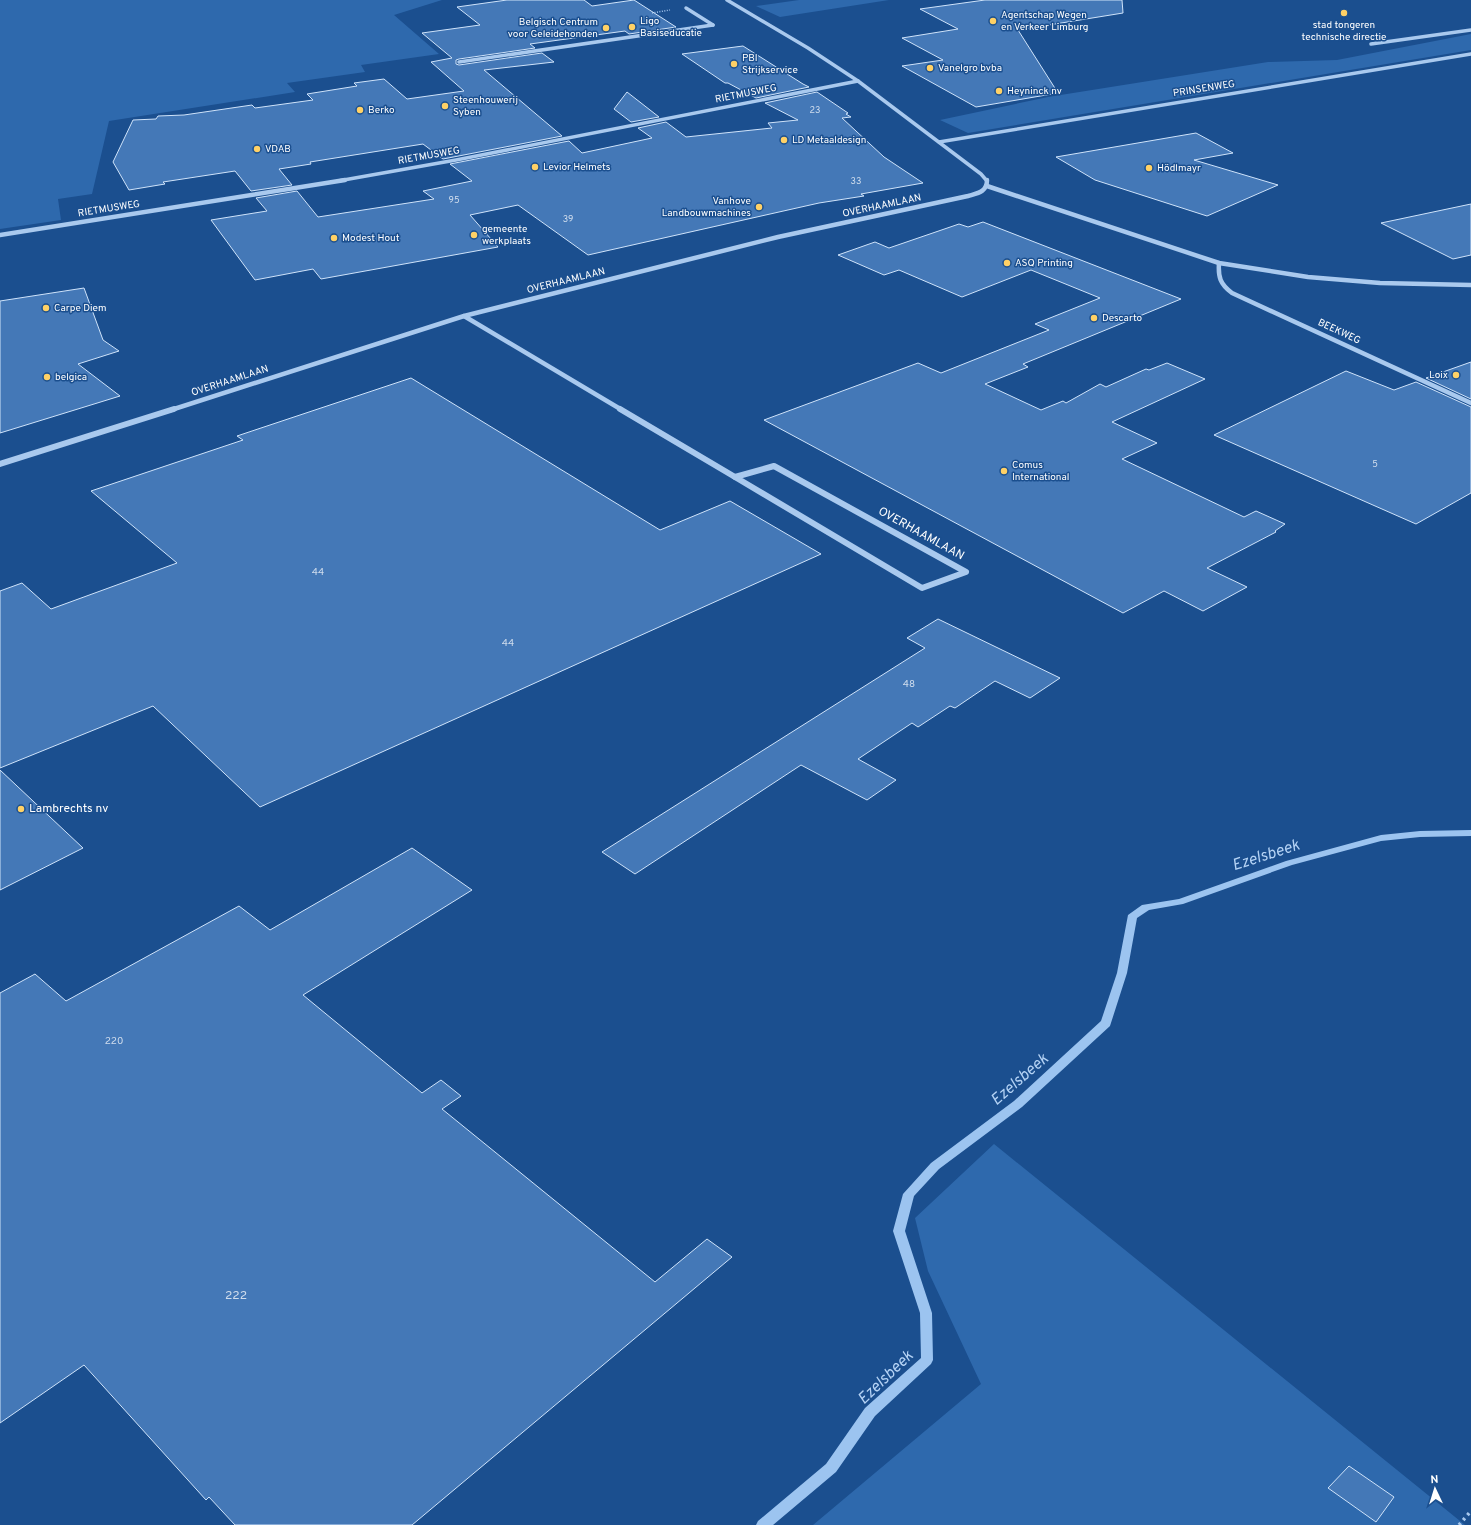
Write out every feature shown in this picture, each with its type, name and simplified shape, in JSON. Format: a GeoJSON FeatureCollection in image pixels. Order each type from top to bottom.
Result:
{"type":"FeatureCollection","features":[{"type":"Feature","properties":{"kind":"street"},"geometry":{"type":"LineString","coordinates":[[727,0],[808,48],[858,81],[981,174],[987,180],[988,186],[1219,263],[1329,279],[1380,283],[1471,285]]}},
{"type":"Feature","properties":{"kind":"street"},"geometry":{"type":"LineString","coordinates":[[459,62],[713,26],[686,8]]}},
{"type":"Feature","properties":{"kind":"street"},"geometry":{"type":"LineString","coordinates":[[1371,44],[1471,30]]}},
{"type":"Feature","properties":{"kind":"street","name":"PRINSENWEG"},"geometry":{"type":"LineString","coordinates":[[940,142],[1471,54]]}},
{"type":"Feature","properties":{"kind":"street","name":"RIETMUSWEG"},"geometry":{"type":"LineString","coordinates":[[0,235],[382,173],[858,81]]}},
{"type":"Feature","properties":{"kind":"street","name":"OVERHAAMLAAN"},"geometry":{"type":"LineString","coordinates":[[0,464],[464,316],[778,237],[968,196],[983,191],[988,186]]}},
{"type":"Feature","properties":{"kind":"street","name":"BEEKWEG"},"geometry":{"type":"LineString","coordinates":[[1219,263],[1218,276],[1220,284],[1232,293],[1471,403]]}},
{"type":"Feature","properties":{"kind":"street","name":"OVERHAAMLAAN"},"geometry":{"type":"LineString","coordinates":[[464,316],[735,477],[922,588],[966,572],[774,466],[735,477]]}},
{"type":"Feature","properties":{"kind":"path"},"geometry":{"type":"LineString","coordinates":[[1458,1525],[1471,1511]]}},
{"type":"Feature","properties":{"kind":"shaded area"},"geometry":{"type":"Polygon","coordinates":[[[0,0],[442,0],[394,15],[439,54],[361,65],[365,72],[287,83],[295,92],[109,121],[92,194],[58,199],[61,220],[0,229],[0,0]]]}},
{"type":"Feature","properties":{"kind":"shaded area"},"geometry":{"type":"Polygon","coordinates":[[[799,0],[889,0],[780,17],[756,6],[799,0]]]}},
{"type":"Feature","properties":{"kind":"shaded area"},"geometry":{"type":"Polygon","coordinates":[[[1471,34],[1471,50],[968,133],[940,120],[1048,97],[1268,62],[1337,60],[1471,34]]]}},
{"type":"Feature","properties":{"kind":"shaded area"},"geometry":{"type":"Polygon","coordinates":[[[994,1144],[1465,1525],[813,1525],[981,1384],[928,1271],[915,1218],[994,1144]]]}},
{"type":"Feature","properties":{"kind":"building"},"geometry":{"type":"Polygon","coordinates":[[[507,0],[584,0],[592,6],[634,0],[676,27],[629,34],[625,31],[530,44],[535,48],[456,60],[456,64],[459,65],[542,53],[554,62],[484,70],[562,136],[443,159],[423,144],[310,162],[311,164],[279,169],[292,185],[251,191],[235,171],[163,182],[165,184],[129,190],[113,162],[133,120],[156,119],[158,116],[184,115],[252,105],[255,108],[313,100],[307,94],[357,86],[354,83],[384,79],[407,99],[464,91],[431,62],[452,58],[422,33],[480,25],[457,7],[507,0]]]}},
{"type":"Feature","properties":{"kind":"building"},"geometry":{"type":"Polygon","coordinates":[[[985,0],[1122,0],[1123,13],[1018,30],[1058,93],[976,107],[902,66],[943,60],[902,38],[958,29],[920,9],[985,0]]]}},
{"type":"Feature","properties":{"kind":"building","name":"PBI Strijkservice"},"geometry":{"type":"Polygon","coordinates":[[[743,46],[809,87],[756,98],[728,83],[725,83],[682,54],[743,46]]]}},
{"type":"Feature","properties":{"kind":"building"},"geometry":{"type":"Polygon","coordinates":[[[627,92],[659,117],[631,122],[614,109],[627,92]]]}},
{"type":"Feature","properties":{"kind":"building"},"geometry":{"type":"Polygon","coordinates":[[[817,92],[848,113],[846,114],[851,117],[842,118],[884,157],[923,183],[861,194],[864,196],[819,203],[588,255],[518,205],[470,215],[498,247],[321,279],[313,269],[255,280],[211,220],[267,211],[256,198],[297,191],[318,217],[434,199],[423,191],[472,181],[450,164],[569,141],[582,153],[652,138],[638,128],[666,122],[686,137],[772,128],[768,123],[798,120],[765,103],[817,92]]]}},
{"type":"Feature","properties":{"kind":"building","name":"Hödlmayr"},"geometry":{"type":"Polygon","coordinates":[[[1196,133],[1233,153],[1194,160],[1278,185],[1207,216],[1095,180],[1056,157],[1196,133]]]}},
{"type":"Feature","properties":{"kind":"building"},"geometry":{"type":"Polygon","coordinates":[[[1471,204],[1471,255],[1453,259],[1381,223],[1471,204]]]}},
{"type":"Feature","properties":{"kind":"building","name":"Comus International"},"geometry":{"type":"Polygon","coordinates":[[[983,222],[1181,299],[1023,364],[1028,367],[985,384],[1041,410],[1063,401],[1066,403],[1100,384],[1106,387],[1146,369],[1149,370],[1167,363],[1205,379],[1112,422],[1157,443],[1122,459],[1244,517],[1256,511],[1285,524],[1275,531],[1276,532],[1207,568],[1247,587],[1203,611],[1164,591],[1123,613],[764,420],[918,363],[941,373],[1049,330],[1035,324],[1100,298],[1031,270],[962,297],[899,270],[884,275],[838,255],[875,242],[889,248],[959,224],[968,227],[983,222]]]}},
{"type":"Feature","properties":{"kind":"building","name":"belgica"},"geometry":{"type":"Polygon","coordinates":[[[84,288],[103,340],[119,351],[78,364],[120,396],[0,433],[0,301],[84,288]]]}},
{"type":"Feature","properties":{"kind":"building"},"geometry":{"type":"Polygon","coordinates":[[[1471,362],[1471,399],[1426,378],[1471,362]]]}},
{"type":"Feature","properties":{"kind":"building"},"geometry":{"type":"Polygon","coordinates":[[[1346,371],[1394,390],[1416,382],[1471,407],[1471,493],[1416,524],[1214,435],[1346,371]]]}},
{"type":"Feature","properties":{"kind":"building"},"geometry":{"type":"Polygon","coordinates":[[[411,378],[660,530],[730,501],[821,554],[260,807],[153,706],[0,768],[0,591],[22,583],[51,609],[177,563],[91,491],[243,440],[237,436],[411,378]]]}},
{"type":"Feature","properties":{"kind":"building"},"geometry":{"type":"Polygon","coordinates":[[[938,619],[1060,678],[1030,698],[995,681],[955,708],[950,706],[918,727],[912,723],[858,759],[896,780],[867,800],[801,765],[635,874],[602,852],[925,648],[907,638],[938,619]]]}},
{"type":"Feature","properties":{"kind":"building","name":"Lambrechts nv"},"geometry":{"type":"Polygon","coordinates":[[[0,770],[83,848],[0,890],[0,770]]]}},
{"type":"Feature","properties":{"kind":"building"},"geometry":{"type":"Polygon","coordinates":[[[412,848],[472,890],[303,995],[422,1093],[441,1080],[461,1096],[442,1109],[655,1282],[707,1239],[732,1257],[412,1525],[235,1525],[209,1497],[206,1500],[84,1365],[0,1423],[0,993],[35,974],[66,1001],[239,906],[270,930],[412,848]]]}},
{"type":"Feature","properties":{"kind":"building"},"geometry":{"type":"Polygon","coordinates":[[[1349,1466],[1394,1497],[1376,1522],[1328,1488],[1349,1466]]]}},
{"type":"Feature","properties":{"kind":"waterway","name":"Ezelsbeek"},"geometry":{"type":"LineString","coordinates":[[763,1525],[831,1468],[870,1412],[927,1360],[926,1313],[899,1231],[909,1194],[935,1166],[1018,1104],[1106,1023],[1122,973],[1132,917],[1146,907],[1180,902],[1289,863],[1381,838],[1420,834],[1471,833]]}},
{"type":"Feature","properties":{"kind":"place","name":"stad tongeren technische directie"},"geometry":{"type":"Point","coordinates":[1344,13]}},
{"type":"Feature","properties":{"kind":"place","name":"Agentschap Wegen en Verkeer Limburg"},"geometry":{"type":"Point","coordinates":[993,21]}},
{"type":"Feature","properties":{"kind":"place","name":"Ligo Basiseducatie"},"geometry":{"type":"Point","coordinates":[632,27]}},
{"type":"Feature","properties":{"kind":"place","name":"Belgisch Centrum voor Geleidehonden"},"geometry":{"type":"Point","coordinates":[606,28]}},
{"type":"Feature","properties":{"kind":"place","name":"PBI Strijkservice"},"geometry":{"type":"Point","coordinates":[734,64]}},
{"type":"Feature","properties":{"kind":"place","name":"Vanelgro bvba"},"geometry":{"type":"Point","coordinates":[930,68]}},
{"type":"Feature","properties":{"kind":"place","name":"Heyninck nv"},"geometry":{"type":"Point","coordinates":[999,91]}},
{"type":"Feature","properties":{"kind":"place","name":"Steenhouwerij Syben"},"geometry":{"type":"Point","coordinates":[445,106]}},
{"type":"Feature","properties":{"kind":"place","name":"Berko"},"geometry":{"type":"Point","coordinates":[360,110]}},
{"type":"Feature","properties":{"kind":"place","name":"LD Metaaldesign"},"geometry":{"type":"Point","coordinates":[784,140]}},
{"type":"Feature","properties":{"kind":"place","name":"VDAB"},"geometry":{"type":"Point","coordinates":[257,149]}},
{"type":"Feature","properties":{"kind":"place","name":"Levior Helmets"},"geometry":{"type":"Point","coordinates":[535,167]}},
{"type":"Feature","properties":{"kind":"place","name":"Hödlmayr"},"geometry":{"type":"Point","coordinates":[1149,168]}},
{"type":"Feature","properties":{"kind":"place","name":"Vanhove Landbouwmachines"},"geometry":{"type":"Point","coordinates":[759,207]}},
{"type":"Feature","properties":{"kind":"place","name":"gemeente werkplaats"},"geometry":{"type":"Point","coordinates":[474,235]}},
{"type":"Feature","properties":{"kind":"place","name":"Modest Hout"},"geometry":{"type":"Point","coordinates":[334,238]}},
{"type":"Feature","properties":{"kind":"place","name":"ASQ Printing"},"geometry":{"type":"Point","coordinates":[1007,263]}},
{"type":"Feature","properties":{"kind":"place","name":"Carpe Diem"},"geometry":{"type":"Point","coordinates":[46,308]}},
{"type":"Feature","properties":{"kind":"place","name":"Descarto"},"geometry":{"type":"Point","coordinates":[1094,318]}},
{"type":"Feature","properties":{"kind":"place","name":"Loix"},"geometry":{"type":"Point","coordinates":[1456,375]}},
{"type":"Feature","properties":{"kind":"place","name":"belgica"},"geometry":{"type":"Point","coordinates":[47,377]}},
{"type":"Feature","properties":{"kind":"place","name":"Comus International"},"geometry":{"type":"Point","coordinates":[1004,471]}},
{"type":"Feature","properties":{"kind":"place","name":"Lambrechts nv"},"geometry":{"type":"Point","coordinates":[21,809]}}]}
